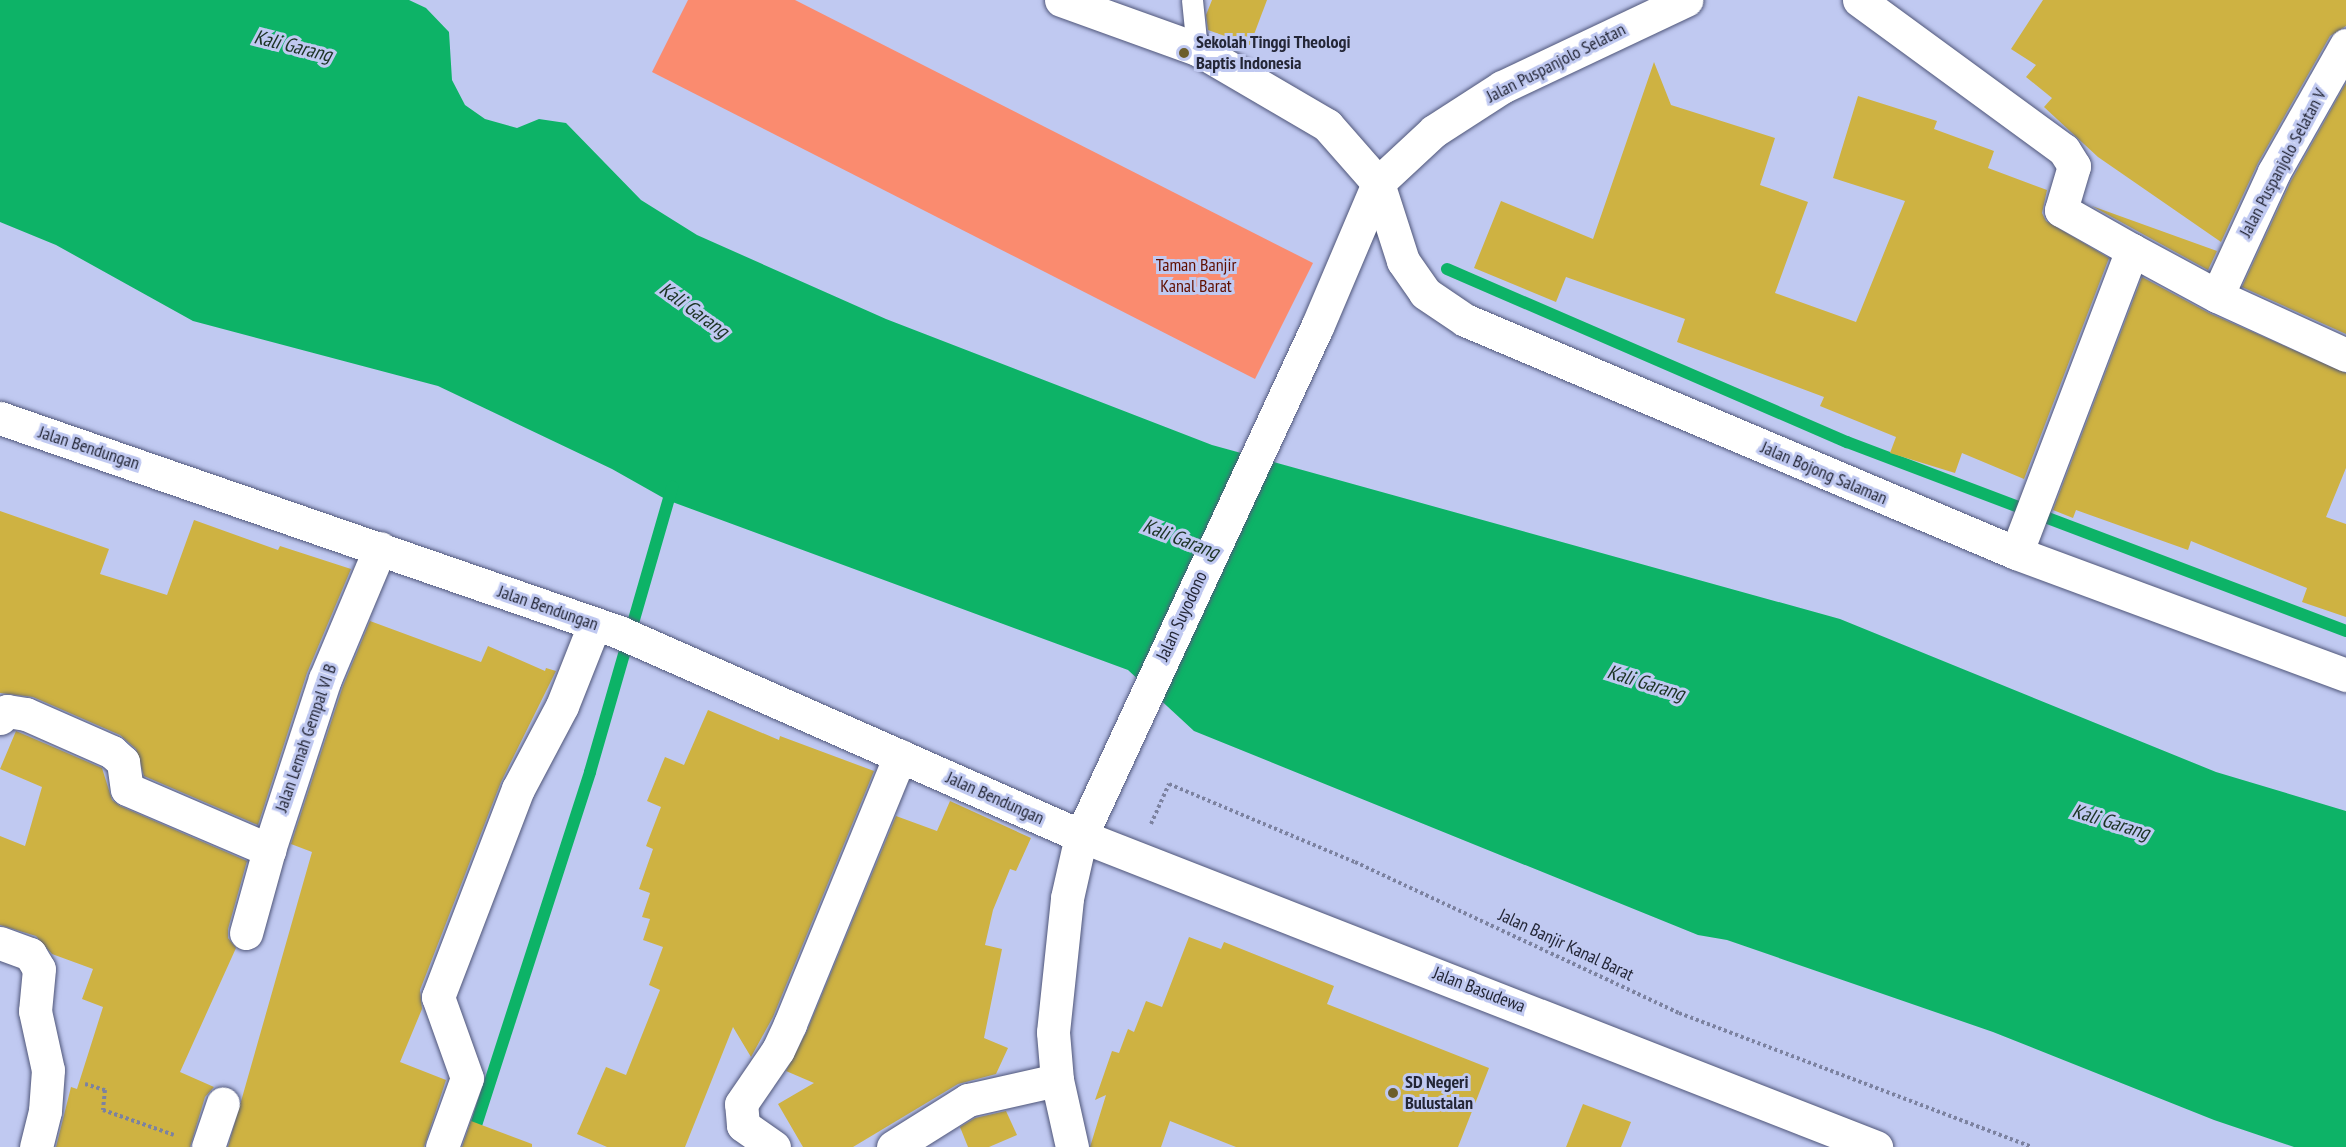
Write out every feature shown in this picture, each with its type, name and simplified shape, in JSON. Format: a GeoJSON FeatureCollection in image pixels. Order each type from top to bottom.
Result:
{"type":"FeatureCollection","features":[{"type":"Feature","properties":{"kind":"street"},"geometry":{"type":"LineString","coordinates":[[1061,0],[1197,49],[1327,125],[1378,183]]}},
{"type":"Feature","properties":{"kind":"street","name":"Jalan Puspanjolo Selatan"},"geometry":{"type":"LineString","coordinates":[[1378,183],[1434,131],[1502,87],[1686,0]]}},
{"type":"Feature","properties":{"kind":"street"},"geometry":{"type":"LineString","coordinates":[[1859,0],[2064,150],[2074,166],[2061,210],[2132,250],[2220,289],[2346,355]]}},
{"type":"Feature","properties":{"kind":"street","name":"Jalan Puspanjolo Selatan V"},"geometry":{"type":"LineString","coordinates":[[2220,289],[2274,172],[2346,45]]}},
{"type":"Feature","properties":{"kind":"street","name":"Jalan Suyodono"},"geometry":{"type":"LineString","coordinates":[[1081,836],[1317,327],[1378,183]]}},
{"type":"Feature","properties":{"kind":"street","name":"Jalan Bojong Salaman"},"geometry":{"type":"LineString","coordinates":[[1378,183],[1403,261],[1425,293],[1465,320],[2025,530],[2346,675]]}},
{"type":"Feature","properties":{"kind":"street"},"geometry":{"type":"LineString","coordinates":[[2025,530],[2132,250]]}},
{"type":"Feature","properties":{"kind":"street","name":"Jalan Bendungan"},"geometry":{"type":"LineString","coordinates":[[0,418],[380,548],[606,629],[1081,836]]}},
{"type":"Feature","properties":{"kind":"street","name":"Jalan Lemah Gempal VI B"},"geometry":{"type":"LineString","coordinates":[[246,933],[269,850],[325,679],[380,548]]}},
{"type":"Feature","properties":{"kind":"street"},"geometry":{"type":"LineString","coordinates":[[442,1147],[467,1078],[438,997],[518,789],[606,629]]}},
{"type":"Feature","properties":{"kind":"street"},"geometry":{"type":"LineString","coordinates":[[0,718],[7,711],[26,714],[112,752],[123,762],[127,789],[269,850]]}},
{"type":"Feature","properties":{"kind":"street"},"geometry":{"type":"LineString","coordinates":[[774,1147],[743,1125],[741,1104],[778,1050],[790,1024],[900,756]]}},
{"type":"Feature","properties":{"kind":"street"},"geometry":{"type":"LineString","coordinates":[[1072,1147],[1057,1080],[1053,1032],[1058,966],[1081,836]]}},
{"type":"Feature","properties":{"kind":"street","name":"Jalan Basudewa"},"geometry":{"type":"LineString","coordinates":[[1081,836],[1876,1147]]}},
{"type":"Feature","properties":{"kind":"street"},"geometry":{"type":"LineString","coordinates":[[0,943],[30,954],[39,969],[35,1011],[48,1070],[45,1111],[36,1147]]}},
{"type":"Feature","properties":{"kind":"street"},"geometry":{"type":"LineString","coordinates":[[893,1147],[969,1100],[1057,1080]]}},
{"type":"Feature","properties":{"kind":"street"},"geometry":{"type":"LineString","coordinates":[[196,1144],[223,1102]]}},
{"type":"Feature","properties":{"kind":"lane"},"geometry":{"type":"LineString","coordinates":[[1192,0],[1197,49]]}},
{"type":"Feature","properties":{"kind":"path","name":"Jalan Banjir Kanal Barat"},"geometry":{"type":"LineString","coordinates":[[1136,858],[1169,784],[1355,862],[1679,1013],[2032,1147]]}},
{"type":"Feature","properties":{"kind":"path"},"geometry":{"type":"LineString","coordinates":[[48,1070],[105,1090],[103,1110],[158,1126],[196,1144]]}},
{"type":"Feature","properties":{"kind":"green space","name":"Taman Banjir Kanal Barat"},"geometry":{"type":"Polygon","coordinates":[[[688,0],[795,0],[1313,263],[1255,379],[652,72],[688,0]]]}},
{"type":"Feature","properties":{"kind":"water","name":"Kali Garang"},"geometry":{"type":"Polygon","coordinates":[[[0,0],[409,0],[426,8],[449,32],[452,80],[465,105],[485,119],[517,128],[539,119],[566,123],[641,200],[697,235],[886,319],[1212,445],[1840,619],[2216,772],[2346,811],[2346,1147],[2294,1147],[2214,1120],[1993,1032],[1727,940],[1698,935],[1194,731],[1128,670],[667,500],[612,469],[438,386],[193,321],[56,245],[0,222],[0,0]]]}},
{"type":"Feature","properties":{"kind":"building"},"geometry":{"type":"Polygon","coordinates":[[[1212,0],[1267,0],[1250,45],[1208,30],[1206,15],[1212,0]]]}},
{"type":"Feature","properties":{"kind":"building"},"geometry":{"type":"Polygon","coordinates":[[[2043,0],[2346,0],[2346,26],[2330,36],[2258,163],[2221,242],[2098,157],[2044,107],[2052,98],[2026,77],[2036,65],[2011,49],[2043,0]]]}},
{"type":"Feature","properties":{"kind":"building"},"geometry":{"type":"Polygon","coordinates":[[[1654,62],[1671,105],[1775,138],[1760,185],[1808,202],[1775,293],[1856,322],[1905,201],[1833,178],[1858,96],[1937,121],[1934,129],[1994,151],[1988,168],[2047,190],[2042,213],[2046,221],[2109,258],[2024,479],[1962,453],[1955,473],[1890,453],[1896,437],[1820,406],[1824,397],[1677,342],[1685,319],[1566,277],[1556,302],[1474,268],[1501,201],[1593,239],[1654,62]]]}},
{"type":"Feature","properties":{"kind":"building"},"geometry":{"type":"Polygon","coordinates":[[[2346,83],[2346,334],[2242,287],[2291,181],[2346,83]]]}},
{"type":"Feature","properties":{"kind":"building"},"geometry":{"type":"Polygon","coordinates":[[[2092,206],[2217,251],[2208,270],[2092,206]]]}},
{"type":"Feature","properties":{"kind":"building"},"geometry":{"type":"Polygon","coordinates":[[[2142,277],[2209,313],[2346,373],[2346,468],[2326,517],[2346,524],[2346,617],[2302,602],[2307,588],[2191,541],[2188,550],[2076,510],[2073,518],[2053,510],[2142,277]]]}},
{"type":"Feature","properties":{"kind":"building"},"geometry":{"type":"Polygon","coordinates":[[[0,511],[109,549],[100,574],[167,595],[194,520],[278,550],[280,546],[351,569],[307,673],[258,825],[144,776],[136,749],[120,735],[33,697],[0,693],[0,511]]]}},
{"type":"Feature","properties":{"kind":"building"},"geometry":{"type":"Polygon","coordinates":[[[370,621],[481,662],[488,646],[545,671],[546,668],[556,671],[501,782],[420,990],[422,1009],[400,1062],[446,1080],[424,1147],[228,1147],[312,852],[291,844],[343,686],[370,621]]]}},
{"type":"Feature","properties":{"kind":"building"},"geometry":{"type":"Polygon","coordinates":[[[708,710],[779,740],[780,736],[874,771],[773,1017],[751,1057],[733,1027],[685,1147],[607,1147],[577,1134],[606,1067],[626,1075],[660,990],[649,985],[663,947],[643,940],[650,919],[642,917],[650,893],[639,889],[653,849],[646,846],[661,807],[647,801],[665,757],[684,765],[708,710]]]}},
{"type":"Feature","properties":{"kind":"building"},"geometry":{"type":"Polygon","coordinates":[[[16,731],[102,768],[112,800],[120,806],[247,861],[228,929],[228,938],[236,948],[180,1072],[214,1087],[205,1097],[190,1147],[56,1147],[71,1087],[77,1089],[103,1007],[82,999],[93,969],[52,954],[36,936],[0,925],[0,836],[25,846],[42,787],[0,769],[16,731]]]}},
{"type":"Feature","properties":{"kind":"building"},"geometry":{"type":"Polygon","coordinates":[[[950,801],[1031,838],[1016,871],[1010,869],[993,910],[985,945],[1002,949],[984,1038],[1008,1048],[996,1074],[958,1084],[853,1147],[803,1147],[778,1104],[814,1083],[786,1071],[807,1031],[896,816],[937,831],[950,801]]]}},
{"type":"Feature","properties":{"kind":"building"},"geometry":{"type":"Polygon","coordinates":[[[1189,937],[1221,949],[1224,942],[1334,986],[1327,1004],[1489,1068],[1458,1147],[1236,1147],[1170,1121],[1161,1147],[1090,1147],[1106,1095],[1095,1100],[1112,1051],[1119,1053],[1128,1029],[1134,1032],[1146,1001],[1162,1007],[1189,937]]]}},
{"type":"Feature","properties":{"kind":"building"},"geometry":{"type":"Polygon","coordinates":[[[1583,1104],[1631,1122],[1621,1147],[1566,1147],[1583,1104]]]}},
{"type":"Feature","properties":{"kind":"building"},"geometry":{"type":"Polygon","coordinates":[[[1006,1111],[1017,1135],[989,1147],[968,1147],[960,1127],[975,1118],[1006,1111]]]}},
{"type":"Feature","properties":{"kind":"building"},"geometry":{"type":"Polygon","coordinates":[[[471,1121],[532,1144],[532,1147],[462,1147],[471,1121]]]}},
{"type":"Feature","properties":{"kind":"waterway"},"geometry":{"type":"LineString","coordinates":[[1447,269],[1847,442],[2346,631]]}},
{"type":"Feature","properties":{"kind":"waterway"},"geometry":{"type":"LineString","coordinates":[[469,1147],[590,772],[672,487]]}},
{"type":"Feature","properties":{"kind":"place","name":"Sekolah Tinggi Theologi Baptis Indonesia"},"geometry":{"type":"Point","coordinates":[1184,53]}},
{"type":"Feature","properties":{"kind":"place","name":"SD Negeri Bulustalan"},"geometry":{"type":"Point","coordinates":[1393,1093]}}]}
